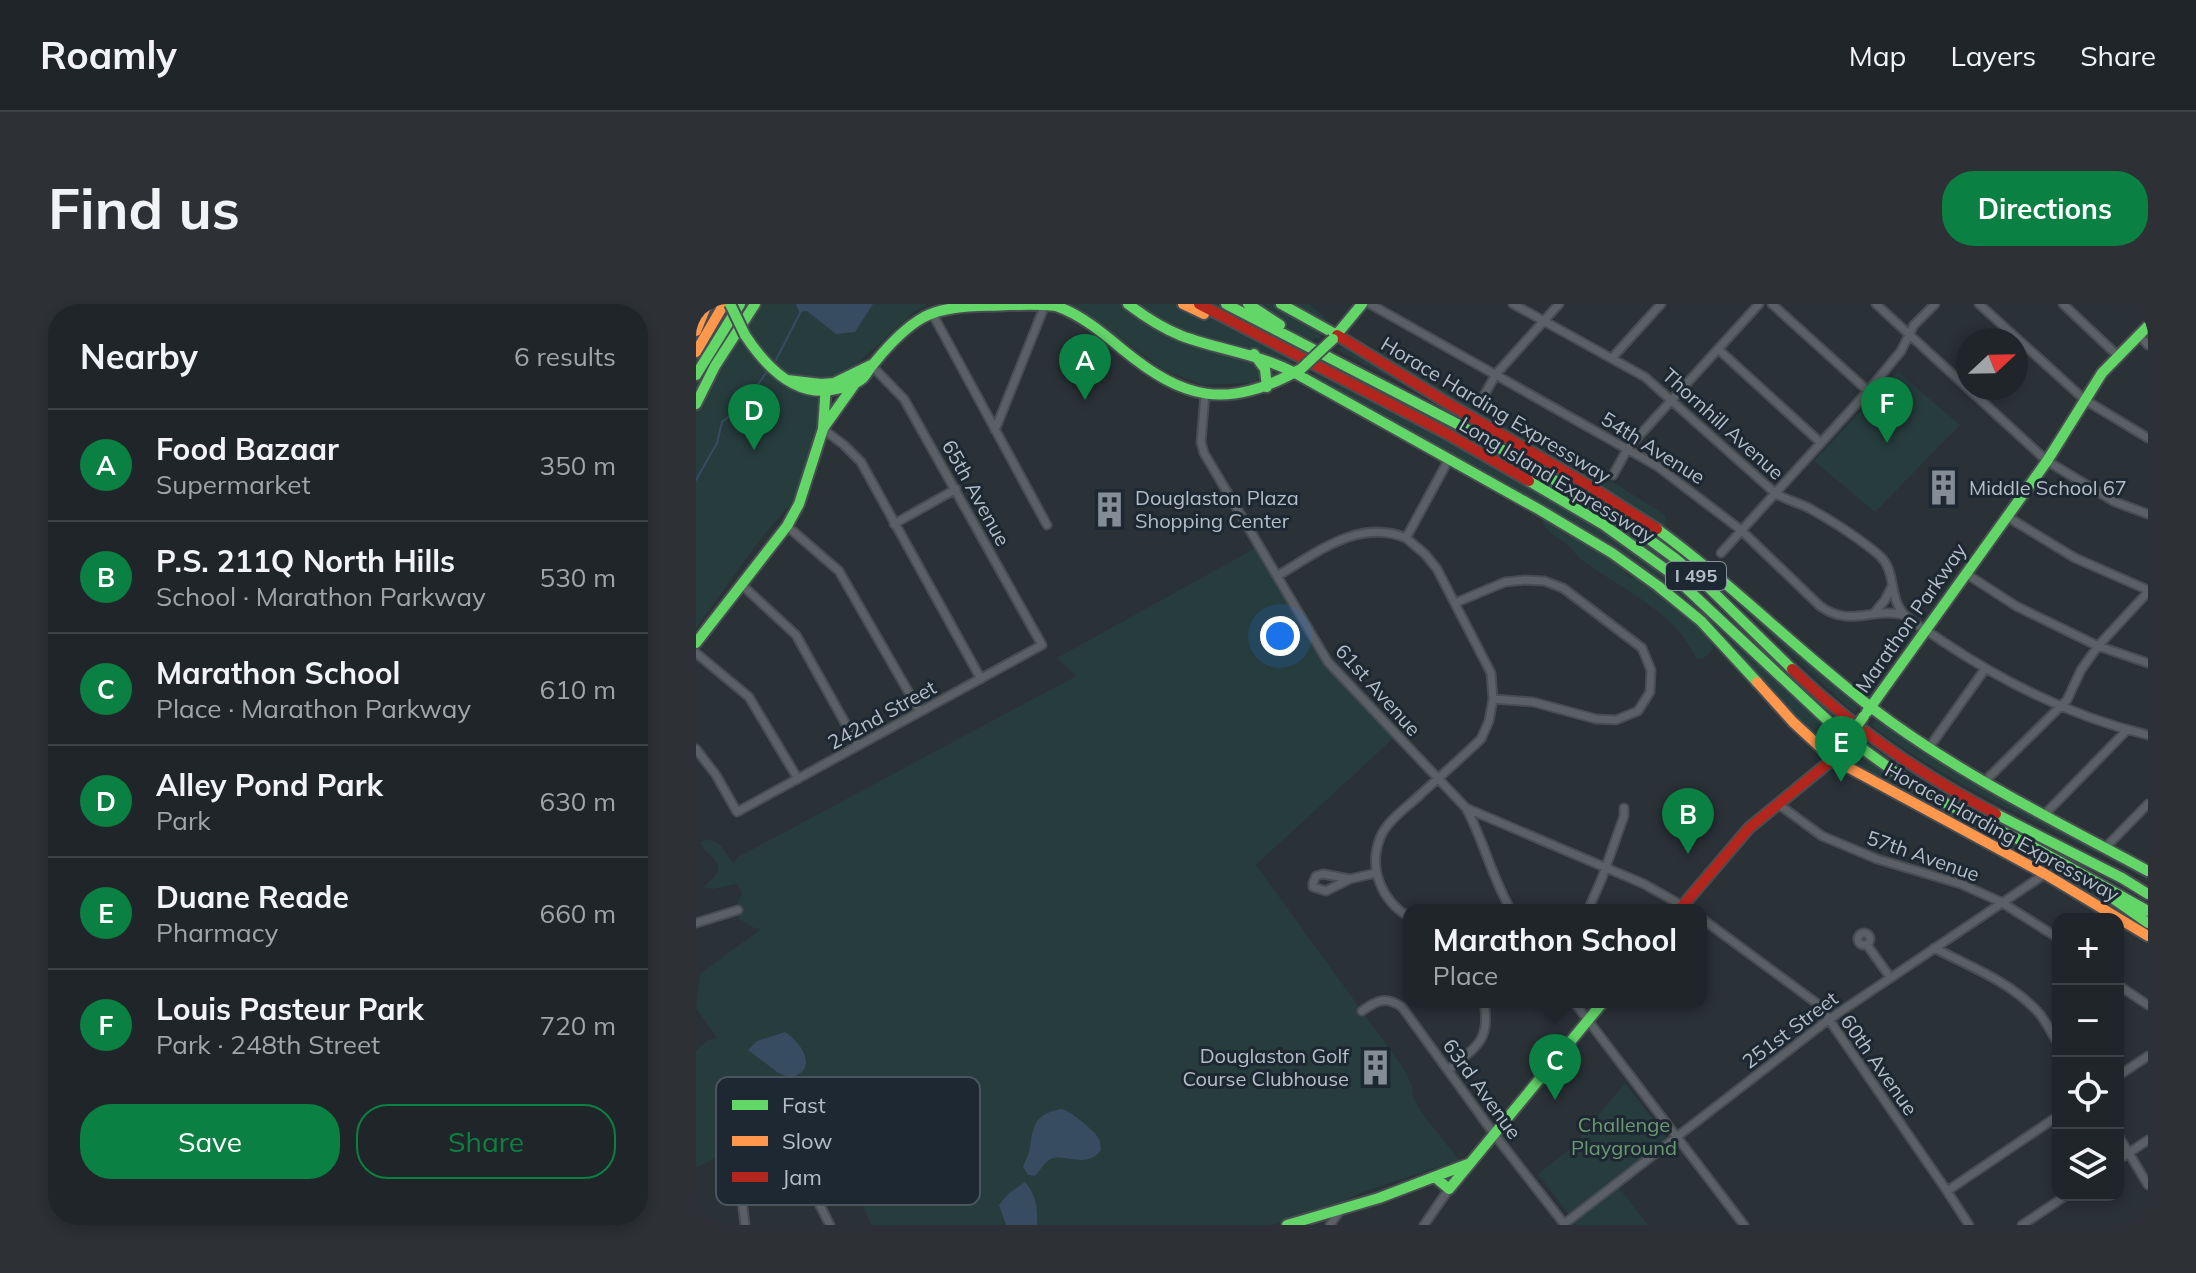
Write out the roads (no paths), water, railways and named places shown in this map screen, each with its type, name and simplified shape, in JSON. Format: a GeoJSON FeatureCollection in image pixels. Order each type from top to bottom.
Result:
{"type":"FeatureCollection","features":[{"type":"Feature","properties":{"kind":"main road"},"geometry":{"type":"LineString","coordinates":[[696,331],[707,304]]}},
{"type":"Feature","properties":{"kind":"main road"},"geometry":{"type":"LineString","coordinates":[[696,352],[727,304],[763,359],[795,387],[840,389],[865,376],[871,365],[918,321],[932,313],[1045,305],[1059,307],[1077,316],[1163,379],[1189,391],[1205,395],[1242,394],[1267,387],[1298,371],[1335,337],[1362,304]]}},
{"type":"Feature","properties":{"kind":"main road"},"geometry":{"type":"LineString","coordinates":[[696,375],[740,304]]}},
{"type":"Feature","properties":{"kind":"main road","name":"Horace Harding Expressway"},"geometry":{"type":"LineString","coordinates":[[1128,304],[1189,338],[1254,354],[1298,371],[1592,540],[1657,585],[1707,628],[1813,742],[1833,759],[2045,874],[2148,936]]}},
{"type":"Feature","properties":{"kind":"main road"},"geometry":{"type":"LineString","coordinates":[[1183,304],[1337,377]]}},
{"type":"Feature","properties":{"kind":"main road","name":"Long Island Expressway"},"geometry":{"type":"LineString","coordinates":[[1199,304],[1504,465],[1615,533],[1668,571],[1806,702],[1876,759],[1951,806],[2032,846],[2148,911]]}},
{"type":"Feature","properties":{"kind":"main road","name":"Long Island Expressway"},"geometry":{"type":"LineString","coordinates":[[1226,304],[1511,453],[1611,513],[1679,561],[1818,694],[1884,748],[1955,793],[2148,892]]}},
{"type":"Feature","properties":{"kind":"main road"},"geometry":{"type":"LineString","coordinates":[[1248,304],[1344,365]]}},
{"type":"Feature","properties":{"kind":"main road","name":"Horace Harding Expressway"},"geometry":{"type":"LineString","coordinates":[[1281,304],[1649,524],[1708,568],[1867,711],[1984,782],[2148,871]]}},
{"type":"Feature","properties":{"kind":"main road"},"geometry":{"type":"LineString","coordinates":[[696,404],[715,366],[755,305]]}},
{"type":"Feature","properties":{"kind":"main road","name":"Marathon Parkway"},"geometry":{"type":"LineString","coordinates":[[1687,904],[1749,828],[1833,759],[2047,461],[2102,373],[2148,326]]}},
{"type":"Feature","properties":{"kind":"main road"},"geometry":{"type":"LineString","coordinates":[[1254,354],[1267,374],[1267,387]]}},
{"type":"Feature","properties":{"kind":"main road"},"geometry":{"type":"LineString","coordinates":[[822,388],[871,365]]}},
{"type":"Feature","properties":{"kind":"main road"},"geometry":{"type":"LineString","coordinates":[[696,643],[787,526],[799,504],[823,429],[857,382]]}},
{"type":"Feature","properties":{"kind":"main road"},"geometry":{"type":"LineString","coordinates":[[822,388],[819,414],[823,429]]}},
{"type":"Feature","properties":{"kind":"main road"},"geometry":{"type":"LineString","coordinates":[[2032,846],[2148,923]]}},
{"type":"Feature","properties":{"kind":"main road"},"geometry":{"type":"LineString","coordinates":[[1436,1178],[1449,1189],[1598,1008]]}},
{"type":"Feature","properties":{"kind":"main road"},"geometry":{"type":"LineString","coordinates":[[1287,1225],[1339,1212],[1470,1164]]}},
{"type":"Feature","properties":{"kind":"street","name":"54th Avenue"},"geometry":{"type":"LineString","coordinates":[[1370,304],[1628,448],[1676,479],[1741,530],[1824,609],[1849,618],[1890,612],[1904,615]]}},
{"type":"Feature","properties":{"kind":"street","name":"Thornhill Avenue"},"geometry":{"type":"LineString","coordinates":[[1513,304],[1645,377],[1775,493],[1814,510],[1880,556],[1890,570],[1896,601],[1904,615]]}},
{"type":"Feature","properties":{"kind":"street"},"geometry":{"type":"LineString","coordinates":[[1482,399],[1496,374],[1559,304]]}},
{"type":"Feature","properties":{"kind":"street"},"geometry":{"type":"LineString","coordinates":[[1612,358],[1661,304]]}},
{"type":"Feature","properties":{"kind":"street"},"geometry":{"type":"LineString","coordinates":[[1613,475],[1628,448],[1759,304]]}},
{"type":"Feature","properties":{"kind":"street"},"geometry":{"type":"LineString","coordinates":[[1772,304],[1868,391]]}},
{"type":"Feature","properties":{"kind":"street"},"geometry":{"type":"LineString","coordinates":[[1876,304],[2047,461],[2115,502],[2148,514]]}},
{"type":"Feature","properties":{"kind":"street"},"geometry":{"type":"LineString","coordinates":[[1721,553],[1868,391],[1901,351],[1914,325],[1935,304]]}},
{"type":"Feature","properties":{"kind":"street"},"geometry":{"type":"LineString","coordinates":[[1979,304],[2085,400],[2148,438]]}},
{"type":"Feature","properties":{"kind":"street"},"geometry":{"type":"LineString","coordinates":[[2063,304],[2118,356]]}},
{"type":"Feature","properties":{"kind":"street"},"geometry":{"type":"LineString","coordinates":[[995,430],[1045,305]]}},
{"type":"Feature","properties":{"kind":"street"},"geometry":{"type":"LineString","coordinates":[[932,313],[1047,525]]}},
{"type":"Feature","properties":{"kind":"street"},"geometry":{"type":"LineString","coordinates":[[2139,335],[2148,345]]}},
{"type":"Feature","properties":{"kind":"street"},"geometry":{"type":"LineString","coordinates":[[1718,349],[1821,443]]}},
{"type":"Feature","properties":{"kind":"street","name":"65th Avenue"},"geometry":{"type":"LineString","coordinates":[[871,365],[904,399],[1042,645]]}},
{"type":"Feature","properties":{"kind":"street","name":"61st Avenue"},"geometry":{"type":"LineString","coordinates":[[1205,395],[1201,442],[1204,453],[1328,662],[1466,808],[1479,831],[1496,883],[1508,904]]}},
{"type":"Feature","properties":{"kind":"street"},"geometry":{"type":"LineString","coordinates":[[823,429],[861,462],[981,679]]}},
{"type":"Feature","properties":{"kind":"street"},"geometry":{"type":"LineString","coordinates":[[1406,538],[1449,459]]}},
{"type":"Feature","properties":{"kind":"street"},"geometry":{"type":"LineString","coordinates":[[894,524],[956,489]]}},
{"type":"Feature","properties":{"kind":"street"},"geometry":{"type":"LineString","coordinates":[[1984,782],[2067,700],[2081,670],[2098,646],[2148,591],[2075,558],[2006,516]]}},
{"type":"Feature","properties":{"kind":"street"},"geometry":{"type":"LineString","coordinates":[[787,526],[839,571],[920,712]]}},
{"type":"Feature","properties":{"kind":"street"},"geometry":{"type":"LineString","coordinates":[[1277,576],[1351,534],[1374,531],[1406,538],[1431,560],[1491,673],[1493,699],[1489,721],[1481,739],[1393,820],[1379,838],[1376,873],[1383,893],[1403,913]]}},
{"type":"Feature","properties":{"kind":"street"},"geometry":{"type":"LineString","coordinates":[[1965,573],[2016,606],[2098,646],[2148,663]]}},
{"type":"Feature","properties":{"kind":"street"},"geometry":{"type":"LineString","coordinates":[[1455,603],[1505,582],[1544,581],[1563,588],[1642,648],[1651,670],[1650,692],[1638,711],[1616,720],[1596,719],[1533,702],[1493,699]]}},
{"type":"Feature","properties":{"kind":"street"},"geometry":{"type":"LineString","coordinates":[[742,585],[796,635],[858,746]]}},
{"type":"Feature","properties":{"kind":"street"},"geometry":{"type":"LineString","coordinates":[[1873,613],[1885,600],[1892,585]]}},
{"type":"Feature","properties":{"kind":"street"},"geometry":{"type":"LineString","coordinates":[[1904,615],[1985,669],[2060,707],[2148,735]]}},
{"type":"Feature","properties":{"kind":"street","name":"242nd Street"},"geometry":{"type":"LineString","coordinates":[[696,749],[716,775],[737,812],[1042,645]]}},
{"type":"Feature","properties":{"kind":"street"},"geometry":{"type":"LineString","coordinates":[[696,653],[749,697],[798,779]]}},
{"type":"Feature","properties":{"kind":"street"},"geometry":{"type":"LineString","coordinates":[[1928,749],[1985,669]]}},
{"type":"Feature","properties":{"kind":"street"},"geometry":{"type":"LineString","coordinates":[[2044,815],[2127,730]]}},
{"type":"Feature","properties":{"kind":"street","name":"57th Avenue"},"geometry":{"type":"LineString","coordinates":[[1778,804],[1822,836],[1877,859],[1961,884],[2001,902],[2052,934]]}},
{"type":"Feature","properties":{"kind":"street"},"geometry":{"type":"LineString","coordinates":[[2106,847],[2148,804]]}},
{"type":"Feature","properties":{"kind":"street"},"geometry":{"type":"LineString","coordinates":[[1466,808],[1644,884],[1677,904]]}},
{"type":"Feature","properties":{"kind":"street"},"geometry":{"type":"LineString","coordinates":[[1590,904],[1624,816],[1624,808]]}},
{"type":"Feature","properties":{"kind":"street"},"geometry":{"type":"LineString","coordinates":[[1479,831],[1495,822]]}},
{"type":"Feature","properties":{"kind":"street"},"geometry":{"type":"LineString","coordinates":[[1350,879],[1376,873]]}},
{"type":"Feature","properties":{"kind":"street","name":"251st Street"},"geometry":{"type":"LineString","coordinates":[[1564,1225],[1828,1020],[2045,874]]}},
{"type":"Feature","properties":{"kind":"street"},"geometry":{"type":"LineString","coordinates":[[696,923],[738,910]]}},
{"type":"Feature","properties":{"kind":"street","name":"60th Avenue"},"geometry":{"type":"LineString","coordinates":[[1707,922],[1819,1005],[1969,1225]]}},
{"type":"Feature","properties":{"kind":"street"},"geometry":{"type":"LineString","coordinates":[[1867,945],[1890,977]]}},
{"type":"Feature","properties":{"kind":"street"},"geometry":{"type":"LineString","coordinates":[[1934,948],[2005,985],[2038,1012],[2052,1031]]}},
{"type":"Feature","properties":{"kind":"street"},"geometry":{"type":"LineString","coordinates":[[2124,990],[2148,1005]]}},
{"type":"Feature","properties":{"kind":"street","name":"63rd Avenue"},"geometry":{"type":"LineString","coordinates":[[1362,1011],[1384,999],[1402,1007],[1564,1225]]}},
{"type":"Feature","properties":{"kind":"street"},"geometry":{"type":"LineString","coordinates":[[1448,1070],[1477,1046],[1484,1035],[1487,1022],[1485,1008]]}},
{"type":"Feature","properties":{"kind":"street"},"geometry":{"type":"LineString","coordinates":[[1578,1008],[1744,1225]]}},
{"type":"Feature","properties":{"kind":"street"},"geometry":{"type":"LineString","coordinates":[[2124,1072],[2148,1056]]}},
{"type":"Feature","properties":{"kind":"street"},"geometry":{"type":"LineString","coordinates":[[1947,1191],[2052,1120]]}},
{"type":"Feature","properties":{"kind":"street"},"geometry":{"type":"LineString","coordinates":[[2124,1156],[2148,1140]]}},
{"type":"Feature","properties":{"kind":"street"},"geometry":{"type":"LineString","coordinates":[[2124,1145],[2148,1185]]}},
{"type":"Feature","properties":{"kind":"street"},"geometry":{"type":"LineString","coordinates":[[1424,1225],[1449,1189]]}},
{"type":"Feature","properties":{"kind":"street"},"geometry":{"type":"LineString","coordinates":[[2022,1225],[2058,1201]]}},
{"type":"Feature","properties":{"kind":"street"},"geometry":{"type":"LineString","coordinates":[[742,1205],[745,1225]]}},
{"type":"Feature","properties":{"kind":"street"},"geometry":{"type":"LineString","coordinates":[[820,1205],[830,1225]]}},
{"type":"Feature","properties":{"kind":"street"},"geometry":{"type":"LineString","coordinates":[[1330,1225],[1339,1212]]}},
{"type":"Feature","properties":{"kind":"water"},"geometry":{"type":"Polygon","coordinates":[[[796,304],[873,304],[855,332],[836,334],[807,311],[799,312],[796,304]]]}},
{"type":"Feature","properties":{"kind":"water"},"geometry":{"type":"Polygon","coordinates":[[[785,1032],[802,1049],[806,1063],[804,1069],[792,1077],[777,1072],[748,1050],[757,1041],[785,1032]]]}},
{"type":"Feature","properties":{"kind":"water"},"geometry":{"type":"Polygon","coordinates":[[[1061,1109],[1075,1116],[1095,1134],[1100,1140],[1101,1150],[1088,1159],[1054,1158],[1035,1176],[1028,1175],[1023,1167],[1034,1127],[1041,1117],[1061,1109]]]}},
{"type":"Feature","properties":{"kind":"water"},"geometry":{"type":"Polygon","coordinates":[[[1025,1182],[1036,1202],[1037,1225],[1006,1225],[999,1205],[1025,1182]]]}},
{"type":"Feature","properties":{"kind":"waterway"},"geometry":{"type":"LineString","coordinates":[[776,360],[801,311]]}},
{"type":"Feature","properties":{"kind":"waterway"},"geometry":{"type":"LineString","coordinates":[[696,480],[717,443],[722,422],[743,405],[766,373]]}},
{"type":"Feature","properties":{"kind":"place","name":"Food Bazaar"},"geometry":{"type":"Point","coordinates":[1085,400]}},
{"type":"Feature","properties":{"kind":"place","name":"Louis Pasteur Park"},"geometry":{"type":"Point","coordinates":[1887,443]}},
{"type":"Feature","properties":{"kind":"place","name":"Alley Pond Park"},"geometry":{"type":"Point","coordinates":[754,450]}},
{"type":"Feature","properties":{"kind":"place","name":"Middle School 67"},"geometry":{"type":"Point","coordinates":[1943,488]}},
{"type":"Feature","properties":{"kind":"place","name":"Douglaston Plaza Shopping Center"},"geometry":{"type":"Point","coordinates":[1109,510]}},
{"type":"Feature","properties":{"kind":"place","name":"Duane Reade"},"geometry":{"type":"Point","coordinates":[1841,782]}},
{"type":"Feature","properties":{"kind":"place","name":"P.S. 211Q North Hills"},"geometry":{"type":"Point","coordinates":[1688,854]}},
{"type":"Feature","properties":{"kind":"place","name":"Douglaston Golf Course Clubhouse"},"geometry":{"type":"Point","coordinates":[1375,1068]}},
{"type":"Feature","properties":{"kind":"place","name":"Marathon School"},"geometry":{"type":"Point","coordinates":[1555,1100]}},
{"type":"Feature","properties":{"kind":"park label","name":"Challenge Playground"},"geometry":{"type":"Point","coordinates":[1624,1136]}}]}
